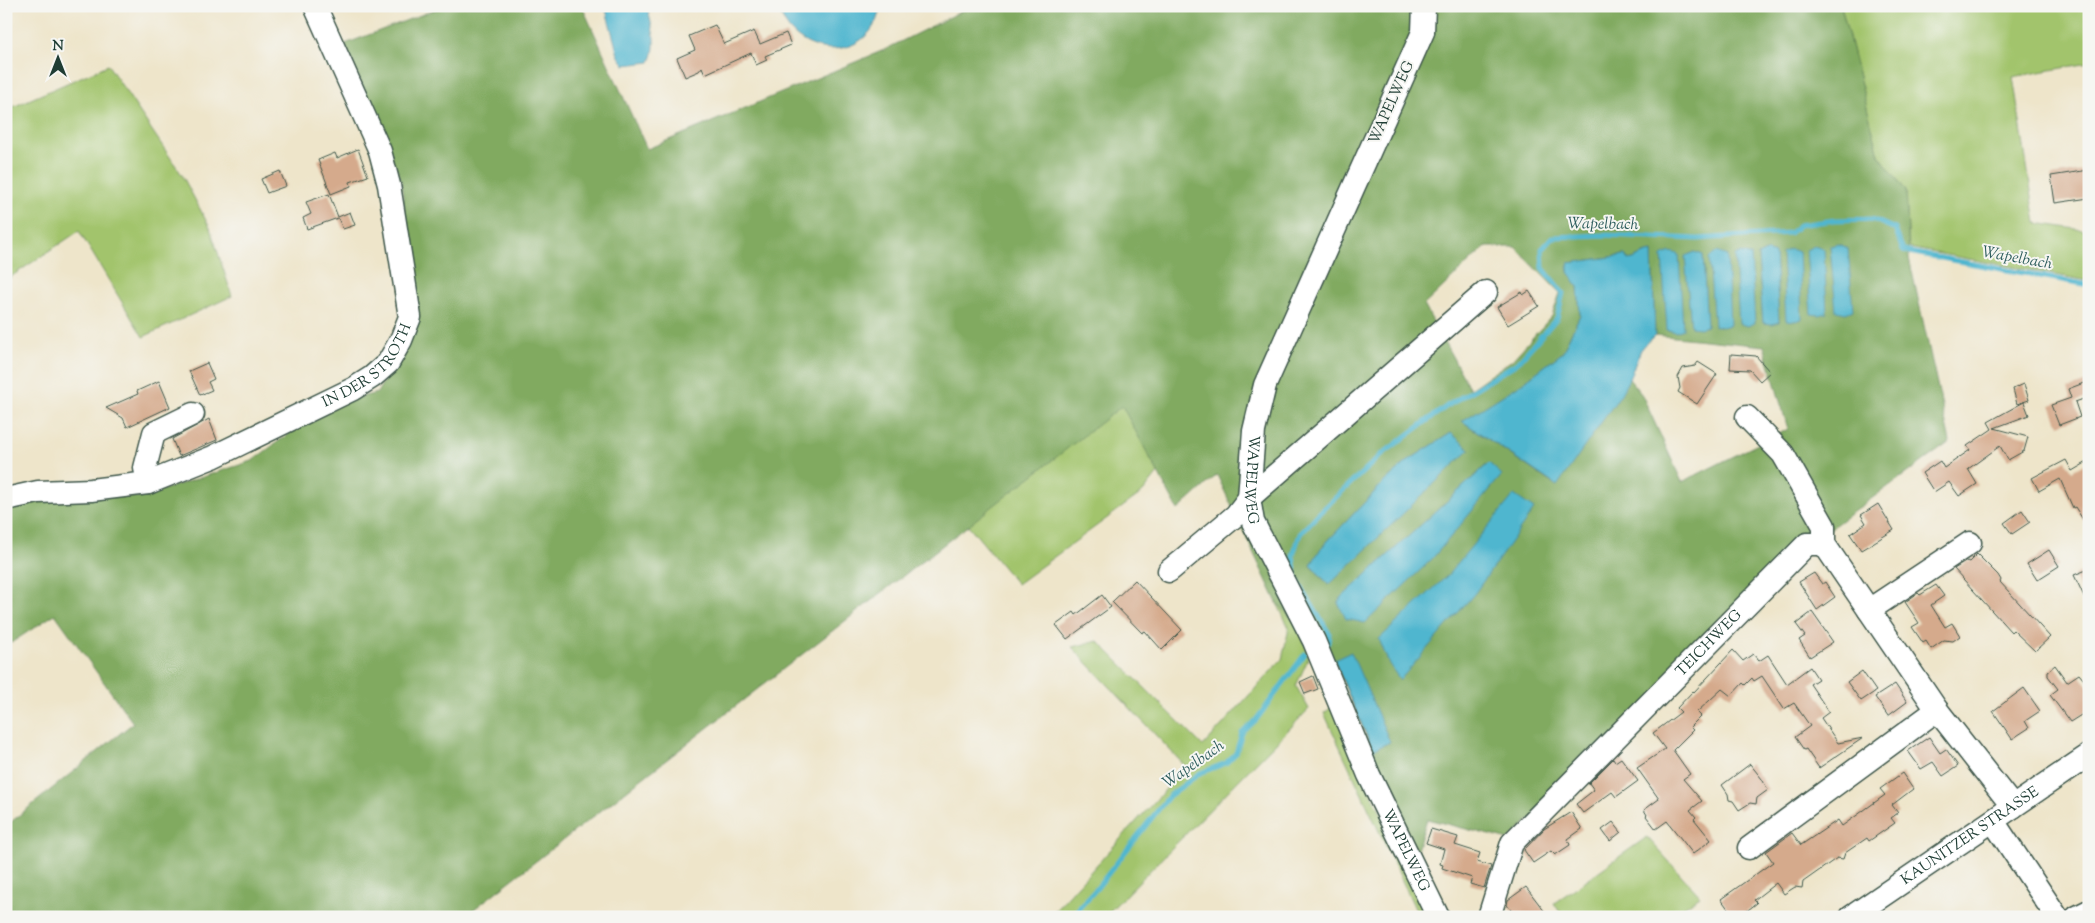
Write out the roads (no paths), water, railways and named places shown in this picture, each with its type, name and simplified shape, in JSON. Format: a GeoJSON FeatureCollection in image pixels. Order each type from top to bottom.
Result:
{"type":"FeatureCollection","features":[{"type":"Feature","properties":{"kind":"street","name":"IN DER STROTH"},"geometry":{"type":"LineString","coordinates":[[6,499],[38,492],[91,490],[148,482],[213,457],[353,389],[388,363],[401,340],[410,317],[389,185],[380,151],[315,6]]}},
{"type":"Feature","properties":{"kind":"street","name":"WAPELWEG"},"geometry":{"type":"LineString","coordinates":[[1424,6],[1423,32],[1265,386],[1254,431],[1249,498],[1253,522],[1314,641],[1369,774],[1438,917]]}},
{"type":"Feature","properties":{"kind":"street"},"geometry":{"type":"LineString","coordinates":[[1169,571],[1236,515],[1249,498],[1486,292]]}},
{"type":"Feature","properties":{"kind":"street"},"geometry":{"type":"LineString","coordinates":[[148,482],[145,468],[154,433],[193,414]]}},
{"type":"Feature","properties":{"kind":"street"},"geometry":{"type":"LineString","coordinates":[[1747,417],[1782,454],[1824,526],[1824,544],[1937,710],[2013,807]]}},
{"type":"Feature","properties":{"kind":"street"},"geometry":{"type":"LineString","coordinates":[[1869,610],[1970,542]]}},
{"type":"Feature","properties":{"kind":"street","name":"TEICHWEG"},"geometry":{"type":"LineString","coordinates":[[1490,917],[1512,843],[1807,544],[1824,544]]}},
{"type":"Feature","properties":{"kind":"street"},"geometry":{"type":"LineString","coordinates":[[1748,848],[1937,710]]}},
{"type":"Feature","properties":{"kind":"street","name":"KAUNITZER STRASSE"},"geometry":{"type":"LineString","coordinates":[[1851,917],[2089,756]]}},
{"type":"Feature","properties":{"kind":"street"},"geometry":{"type":"LineString","coordinates":[[1993,821],[2057,917]]}},
{"type":"Feature","properties":{"kind":"street"},"geometry":{"type":"LineString","coordinates":[[2077,917],[2089,911]]}},
{"type":"Feature","properties":{"kind":"water"},"geometry":{"type":"Polygon","coordinates":[[[605,6],[647,6],[654,41],[653,55],[650,62],[625,65],[618,55],[605,6]]]}},
{"type":"Feature","properties":{"kind":"water"},"geometry":{"type":"Polygon","coordinates":[[[780,6],[880,6],[876,22],[868,34],[857,42],[831,49],[816,47],[803,41],[791,31],[783,20],[780,6]]]}},
{"type":"Feature","properties":{"kind":"water"},"geometry":{"type":"Polygon","coordinates":[[[1839,244],[1848,248],[1853,310],[1846,313],[1836,311],[1830,246],[1839,244]]]}},
{"type":"Feature","properties":{"kind":"water"},"geometry":{"type":"Polygon","coordinates":[[[1814,246],[1824,249],[1827,313],[1820,315],[1811,314],[1806,250],[1814,246]]]}},
{"type":"Feature","properties":{"kind":"water"},"geometry":{"type":"Polygon","coordinates":[[[1790,249],[1799,252],[1802,319],[1796,321],[1786,320],[1782,253],[1790,249]]]}},
{"type":"Feature","properties":{"kind":"water"},"geometry":{"type":"Polygon","coordinates":[[[1766,251],[1775,254],[1779,322],[1772,324],[1763,323],[1758,255],[1766,251]]]}},
{"type":"Feature","properties":{"kind":"water"},"geometry":{"type":"Polygon","coordinates":[[[1652,252],[1655,335],[1642,347],[1621,394],[1557,486],[1462,421],[1521,384],[1562,353],[1580,315],[1578,286],[1568,272],[1569,263],[1625,255],[1629,260],[1652,252]]]}},
{"type":"Feature","properties":{"kind":"water"},"geometry":{"type":"Polygon","coordinates":[[[1670,252],[1679,254],[1683,329],[1676,332],[1667,330],[1662,256],[1670,252]]]}},
{"type":"Feature","properties":{"kind":"water"},"geometry":{"type":"Polygon","coordinates":[[[1695,252],[1703,255],[1707,326],[1700,328],[1691,327],[1685,256],[1695,252]]]}},
{"type":"Feature","properties":{"kind":"water"},"geometry":{"type":"Polygon","coordinates":[[[1717,252],[1727,256],[1730,325],[1723,327],[1714,326],[1709,258],[1717,252]]]}},
{"type":"Feature","properties":{"kind":"water"},"geometry":{"type":"Polygon","coordinates":[[[1742,253],[1751,256],[1755,323],[1748,326],[1739,324],[1735,256],[1742,253]]]}},
{"type":"Feature","properties":{"kind":"water"},"geometry":{"type":"Polygon","coordinates":[[[1451,433],[1470,449],[1329,585],[1311,565],[1321,548],[1385,481],[1412,458],[1451,433]]]}},
{"type":"Feature","properties":{"kind":"water"},"geometry":{"type":"Polygon","coordinates":[[[1489,463],[1502,475],[1432,559],[1365,623],[1346,619],[1338,603],[1342,597],[1489,463]]]}},
{"type":"Feature","properties":{"kind":"water"},"geometry":{"type":"Polygon","coordinates":[[[1514,495],[1534,509],[1475,593],[1400,680],[1389,664],[1379,639],[1447,576],[1514,495]]]}},
{"type":"Feature","properties":{"kind":"water"},"geometry":{"type":"Polygon","coordinates":[[[1351,652],[1390,742],[1373,750],[1334,660],[1351,652]]]}},
{"type":"Feature","properties":{"kind":"waterway","name":"Wapelbach"},"geometry":{"type":"LineString","coordinates":[[1328,642],[1329,633],[1296,579],[1293,555],[1300,534],[1318,514],[1381,455],[1447,406],[1517,363],[1557,318],[1563,293],[1543,268],[1542,249],[1553,237],[1604,235],[1698,239],[1790,233],[1799,225],[1835,220],[1872,219],[1895,229],[1903,251],[2089,285]]}},
{"type":"Feature","properties":{"kind":"waterway","name":"Wapelbach"},"geometry":{"type":"LineString","coordinates":[[1071,917],[1097,888],[1169,796],[1200,773],[1226,763],[1236,753],[1242,733],[1256,720],[1305,654]]}}]}
